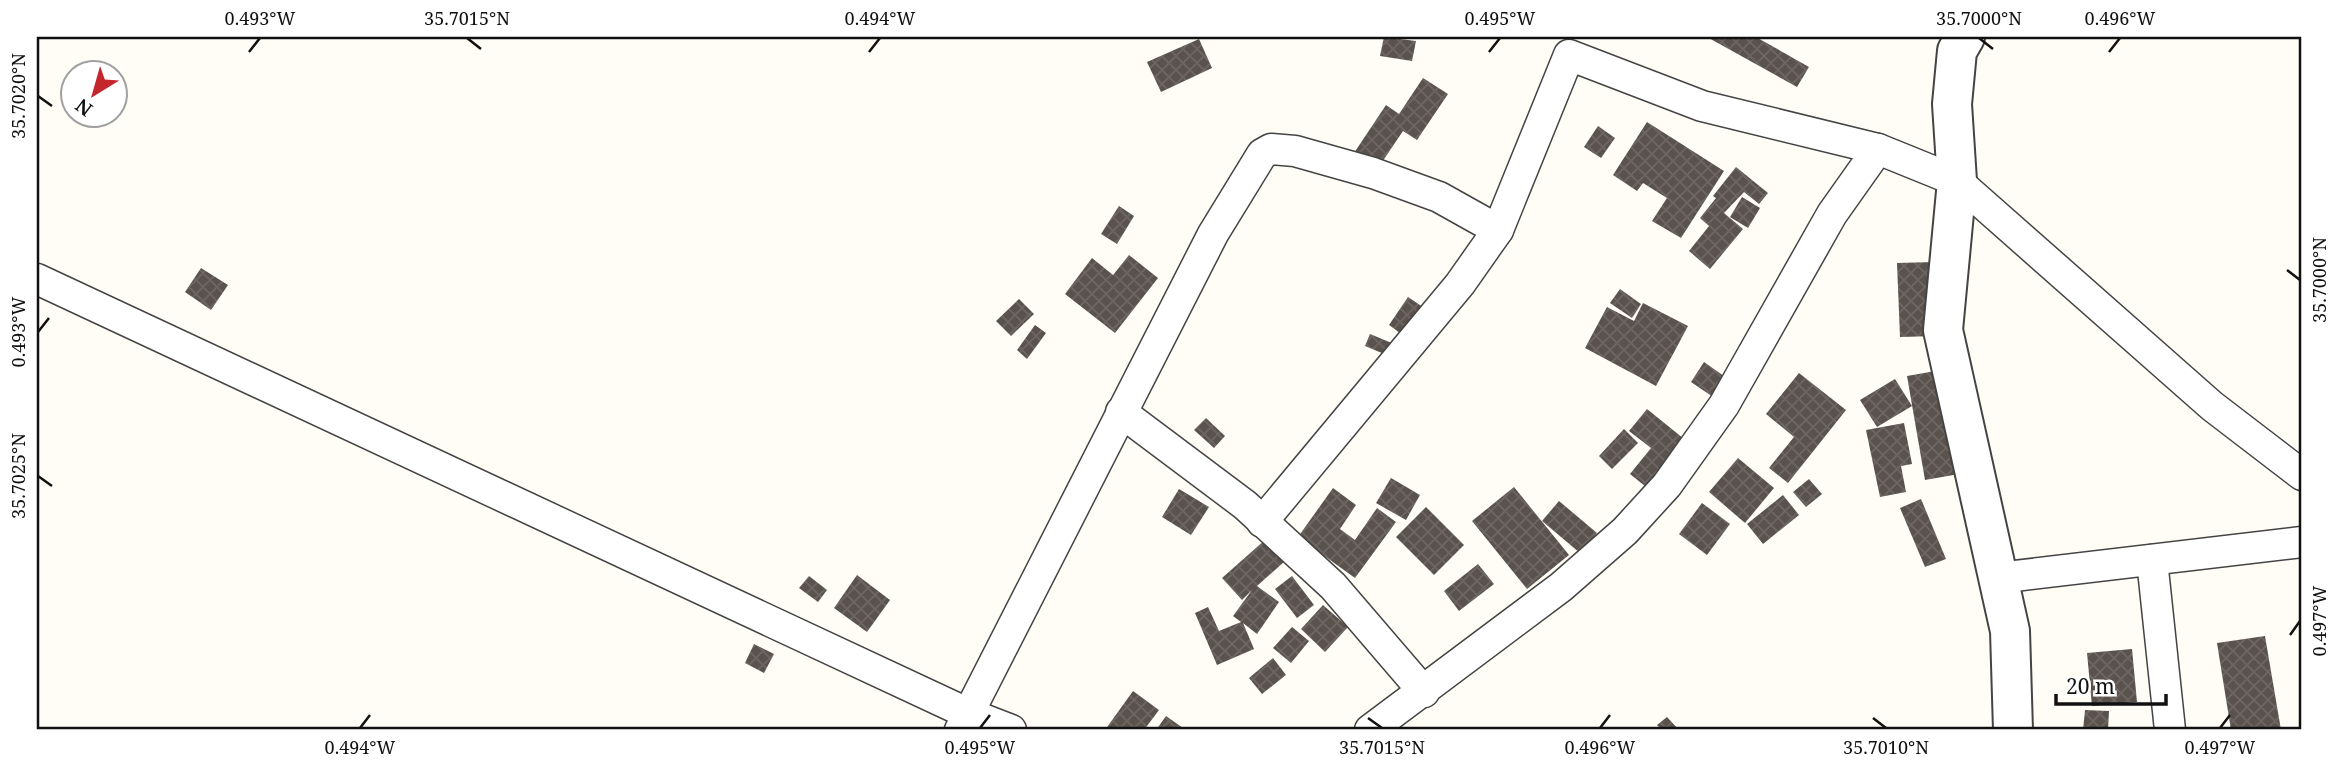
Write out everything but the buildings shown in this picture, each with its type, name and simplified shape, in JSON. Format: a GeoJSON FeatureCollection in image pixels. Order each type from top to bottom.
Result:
{"type":"FeatureCollection","features":[{"type":"Feature","properties":{"kind":"street"},"geometry":{"type":"LineString","coordinates":[[1965,37],[1957,51],[1952,104],[1956,181],[1943,330],[2010,631],[2013,730]]}},
{"type":"Feature","properties":{"kind":"street"},"geometry":{"type":"LineString","coordinates":[[1262,522],[1460,284],[1498,230],[1571,46],[1702,106],[1878,149],[1956,181],[2201,397],[2302,475]]}},
{"type":"Feature","properties":{"kind":"street"},"geometry":{"type":"LineString","coordinates":[[964,722],[1213,234],[1252,166],[1271,149],[1295,151],[1373,173],[1439,197],[1498,230]]}},
{"type":"Feature","properties":{"kind":"street"},"geometry":{"type":"LineString","coordinates":[[1370,730],[1561,587],[1625,531],[1667,485],[1724,405],[1832,214],[1878,149]]}},
{"type":"Feature","properties":{"kind":"street"},"geometry":{"type":"LineString","coordinates":[[37,279],[964,722],[1011,730]]}},
{"type":"Feature","properties":{"kind":"street"},"geometry":{"type":"LineString","coordinates":[[1121,412],[1262,522],[1333,586],[1424,692]]}},
{"type":"Feature","properties":{"kind":"street"},"geometry":{"type":"LineString","coordinates":[[1998,578],[2302,542]]}},
{"type":"Feature","properties":{"kind":"street"},"geometry":{"type":"LineString","coordinates":[[2152,560],[2170,730]]}}]}
